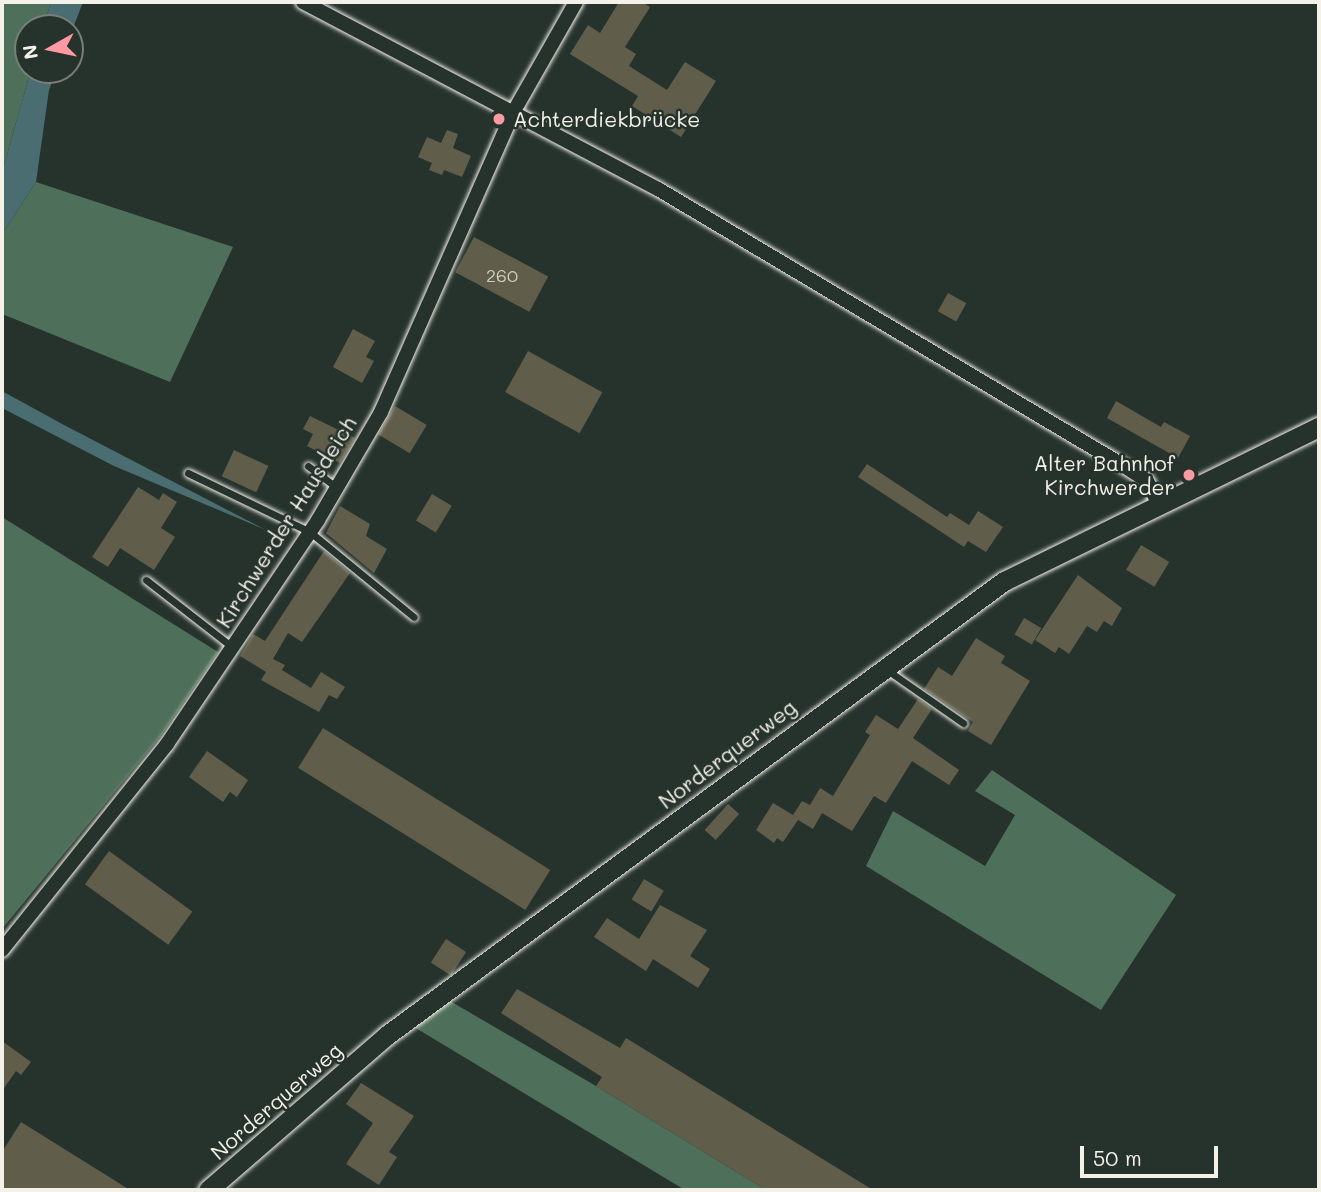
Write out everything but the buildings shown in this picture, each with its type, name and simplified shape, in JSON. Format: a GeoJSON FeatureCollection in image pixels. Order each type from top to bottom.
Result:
{"type":"FeatureCollection","features":[{"type":"Feature","properties":{"kind":"street"},"geometry":{"type":"LineString","coordinates":[[303,2],[658,188],[1124,466],[1147,481],[1158,503]]}},
{"type":"Feature","properties":{"kind":"street","name":"Kirchwerder Hausdeich"},"geometry":{"type":"LineString","coordinates":[[2,950],[167,744],[337,488],[381,412],[514,111],[576,2]]}},
{"type":"Feature","properties":{"kind":"street","name":"Norderquerweg"},"geometry":{"type":"LineString","coordinates":[[208,1190],[387,1035],[1004,580],[1319,427]]}},
{"type":"Feature","properties":{"kind":"lane"},"geometry":{"type":"LineString","coordinates":[[308,466],[337,488]]}},
{"type":"Feature","properties":{"kind":"lane"},"geometry":{"type":"LineString","coordinates":[[188,473],[310,532],[414,617]]}},
{"type":"Feature","properties":{"kind":"lane"},"geometry":{"type":"LineString","coordinates":[[146,580],[232,647]]}},
{"type":"Feature","properties":{"kind":"lane"},"geometry":{"type":"LineString","coordinates":[[884,667],[911,690],[963,723]]}},
{"type":"Feature","properties":{"kind":"green space"},"geometry":{"type":"Polygon","coordinates":[[[2,2],[51,2],[47,14],[14,14],[14,84],[27,84],[2,172],[2,2]]]}},
{"type":"Feature","properties":{"kind":"green space"},"geometry":{"type":"Polygon","coordinates":[[[36,182],[233,247],[170,382],[2,314],[2,234],[36,182]]]}},
{"type":"Feature","properties":{"kind":"green space"},"geometry":{"type":"Polygon","coordinates":[[[2,517],[218,652],[160,737],[2,929],[2,517]]]}},
{"type":"Feature","properties":{"kind":"green space"},"geometry":{"type":"Polygon","coordinates":[[[992,770],[1176,895],[1101,1010],[866,866],[893,811],[985,866],[1015,815],[975,791],[992,770]]]}},
{"type":"Feature","properties":{"kind":"green space"},"geometry":{"type":"Polygon","coordinates":[[[450,1001],[766,1190],[685,1190],[414,1027],[450,1001]]]}},
{"type":"Feature","properties":{"kind":"water"},"geometry":{"type":"Polygon","coordinates":[[[51,2],[83,2],[78,14],[47,14],[51,2]]]}},
{"type":"Feature","properties":{"kind":"water"},"geometry":{"type":"Polygon","coordinates":[[[27,84],[51,84],[36,182],[2,234],[2,172],[27,84]]]}},
{"type":"Feature","properties":{"kind":"water"},"geometry":{"type":"Polygon","coordinates":[[[2,391],[266,530],[114,466],[2,408],[2,391]]]}},
{"type":"Feature","properties":{"kind":"place","name":"Achterdiekbrücke"},"geometry":{"type":"Point","coordinates":[499,119]}},
{"type":"Feature","properties":{"kind":"place","name":"Alter Bahnhof Kirchwerder"},"geometry":{"type":"Point","coordinates":[1189,475]}}]}
